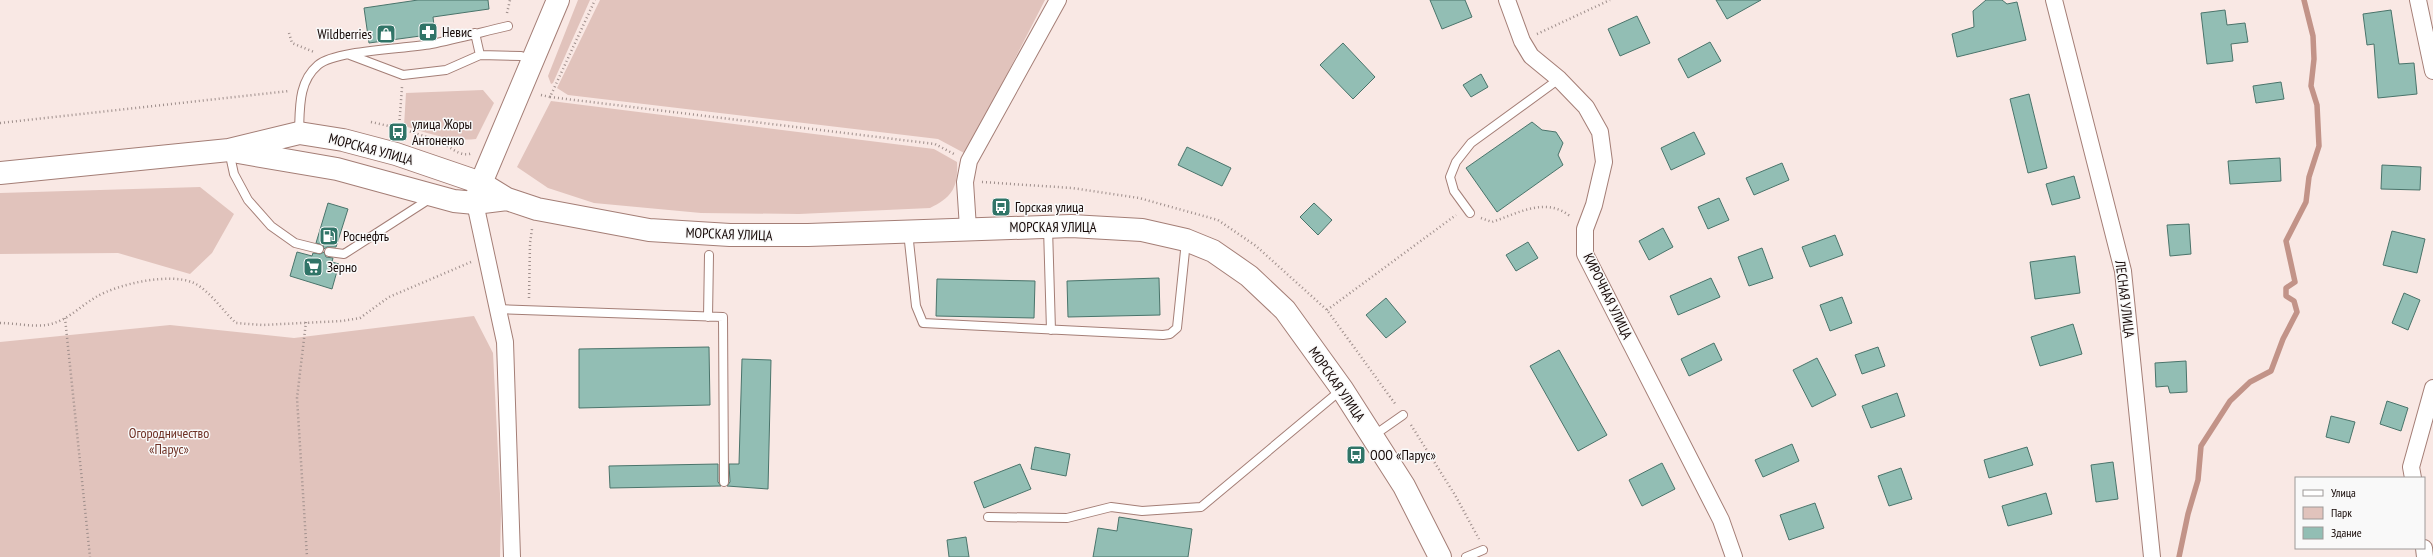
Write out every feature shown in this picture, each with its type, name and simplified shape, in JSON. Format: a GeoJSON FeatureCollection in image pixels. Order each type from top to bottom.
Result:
{"type":"FeatureCollection","features":[{"type":"Feature","properties":{"kind":"main road"},"geometry":{"type":"LineString","coordinates":[[478,193],[558,0]]}},
{"type":"Feature","properties":{"kind":"main road","name":"МОРСКАЯ УЛИЦА"},"geometry":{"type":"LineString","coordinates":[[0,173],[229,150],[299,133],[343,140],[396,154],[478,193],[507,199],[551,213],[649,230],[730,235],[908,232],[968,228],[1048,227],[1142,230],[1186,240],[1214,251],[1254,281],[1285,310],[1342,390],[1404,486],[1440,557]]}},
{"type":"Feature","properties":{"kind":"main road","name":"МОРСКАЯ УЛИЦА"},"geometry":{"type":"LineString","coordinates":[[229,150],[337,169],[435,196],[478,193]]}},
{"type":"Feature","properties":{"kind":"street"},"geometry":{"type":"LineString","coordinates":[[968,228],[965,182],[969,161],[1058,0]]}},
{"type":"Feature","properties":{"kind":"street","name":"КИРОЧНАЯ УЛИЦА"},"geometry":{"type":"LineString","coordinates":[[1507,0],[1522,41],[1531,56],[1560,79],[1586,107],[1600,132],[1604,162],[1594,205],[1585,229],[1585,254],[1721,520],[1734,557]]}},
{"type":"Feature","properties":{"kind":"street","name":"ЛЕСНАЯ УЛИЦА"},"geometry":{"type":"LineString","coordinates":[[2054,0],[2123,271],[2152,557]]}},
{"type":"Feature","properties":{"kind":"street"},"geometry":{"type":"LineString","coordinates":[[2418,0],[2433,71]]}},
{"type":"Feature","properties":{"kind":"street"},"geometry":{"type":"LineString","coordinates":[[478,193],[486,257],[504,342],[512,557]]}},
{"type":"Feature","properties":{"kind":"street"},"geometry":{"type":"LineString","coordinates":[[2413,477],[2411,467],[2433,388]]}},
{"type":"Feature","properties":{"kind":"lane"},"geometry":{"type":"LineString","coordinates":[[299,133],[301,90],[310,73],[319,64],[349,54],[430,44],[508,26]]}},
{"type":"Feature","properties":{"kind":"lane"},"geometry":{"type":"LineString","coordinates":[[475,33],[480,55]]}},
{"type":"Feature","properties":{"kind":"lane"},"geometry":{"type":"LineString","coordinates":[[349,54],[403,75],[446,70],[480,55],[521,56],[534,60]]}},
{"type":"Feature","properties":{"kind":"lane"},"geometry":{"type":"LineString","coordinates":[[1468,210],[1454,191],[1450,177],[1456,162],[1471,143],[1560,79]]}},
{"type":"Feature","properties":{"kind":"lane"},"geometry":{"type":"LineString","coordinates":[[229,150],[234,174],[248,200],[271,226],[295,243],[316,248]]}},
{"type":"Feature","properties":{"kind":"lane"},"geometry":{"type":"LineString","coordinates":[[329,252],[344,254],[435,196]]}},
{"type":"Feature","properties":{"kind":"lane"},"geometry":{"type":"LineString","coordinates":[[1048,227],[1051,330]]}},
{"type":"Feature","properties":{"kind":"lane"},"geometry":{"type":"LineString","coordinates":[[908,232],[916,306],[923,323],[1051,330],[1170,334],[1177,328],[1186,240]]}},
{"type":"Feature","properties":{"kind":"lane"},"geometry":{"type":"LineString","coordinates":[[708,317],[709,255]]}},
{"type":"Feature","properties":{"kind":"lane"},"geometry":{"type":"LineString","coordinates":[[497,309],[723,317],[724,482]]}},
{"type":"Feature","properties":{"kind":"lane"},"geometry":{"type":"LineString","coordinates":[[988,517],[1066,518],[1111,507],[1142,511],[1201,507],[1342,390]]}},
{"type":"Feature","properties":{"kind":"lane"},"geometry":{"type":"LineString","coordinates":[[1372,436],[1403,415]]}},
{"type":"Feature","properties":{"kind":"lane"},"geometry":{"type":"LineString","coordinates":[[1466,557],[1483,550]]}},
{"type":"Feature","properties":{"kind":"path"},"geometry":{"type":"LineString","coordinates":[[550,97],[595,0]]}},
{"type":"Feature","properties":{"kind":"path"},"geometry":{"type":"LineString","coordinates":[[1522,41],[1610,0]]}},
{"type":"Feature","properties":{"kind":"path"},"geometry":{"type":"LineString","coordinates":[[290,33],[292,42],[332,59]]}},
{"type":"Feature","properties":{"kind":"path"},"geometry":{"type":"LineString","coordinates":[[399,128],[403,75]]}},
{"type":"Feature","properties":{"kind":"path"},"geometry":{"type":"LineString","coordinates":[[0,124],[301,90]]}},
{"type":"Feature","properties":{"kind":"path"},"geometry":{"type":"LineString","coordinates":[[538,100],[541,94],[550,97],[935,144],[969,161]]}},
{"type":"Feature","properties":{"kind":"path"},"geometry":{"type":"LineString","coordinates":[[371,122],[399,128],[437,141],[458,152],[468,155],[477,151]]}},
{"type":"Feature","properties":{"kind":"path"},"geometry":{"type":"LineString","coordinates":[[1327,310],[1468,210],[1492,222],[1537,206],[1553,207],[1568,214],[1585,229]]}},
{"type":"Feature","properties":{"kind":"path"},"geometry":{"type":"LineString","coordinates":[[529,310],[530,243],[533,224]]}},
{"type":"Feature","properties":{"kind":"path"},"geometry":{"type":"LineString","coordinates":[[0,323],[46,325],[65,318],[97,296],[142,281],[177,280],[192,282],[202,288],[236,323],[262,325],[306,322],[342,322],[360,318],[389,296],[410,286],[458,265],[486,257]]}},
{"type":"Feature","properties":{"kind":"path"},"geometry":{"type":"LineString","coordinates":[[65,318],[90,557]]}},
{"type":"Feature","properties":{"kind":"path"},"geometry":{"type":"LineString","coordinates":[[306,322],[296,398],[307,557]]}},
{"type":"Feature","properties":{"kind":"green space"},"geometry":{"type":"Polygon","coordinates":[[[578,0],[590,0],[553,83],[551,84],[548,76],[578,0]]]}},
{"type":"Feature","properties":{"kind":"green space"},"geometry":{"type":"Polygon","coordinates":[[[600,0],[1045,0],[966,154],[938,139],[568,95],[557,88],[600,0]]]}},
{"type":"Feature","properties":{"kind":"green space"},"geometry":{"type":"Polygon","coordinates":[[[483,90],[494,103],[476,139],[467,140],[449,138],[404,126],[406,93],[483,90]]]}},
{"type":"Feature","properties":{"kind":"green space"},"geometry":{"type":"Polygon","coordinates":[[[551,101],[934,149],[957,162],[955,185],[944,200],[930,208],[799,214],[701,213],[594,203],[548,188],[517,167],[551,101]]]}},
{"type":"Feature","properties":{"kind":"green space"},"geometry":{"type":"Polygon","coordinates":[[[200,187],[234,214],[212,253],[190,274],[118,253],[0,254],[0,193],[200,187]]]}},
{"type":"Feature","properties":{"kind":"green space","name":"Огородничество «Парус»"},"geometry":{"type":"Polygon","coordinates":[[[474,316],[493,353],[501,514],[500,557],[0,557],[0,342],[170,325],[294,338],[474,316]]]}},
{"type":"Feature","properties":{"kind":"building"},"geometry":{"type":"Polygon","coordinates":[[[418,0],[488,0],[489,9],[433,17],[435,34],[369,43],[364,8],[418,0]]]}},
{"type":"Feature","properties":{"kind":"building"},"geometry":{"type":"Polygon","coordinates":[[[1430,0],[1465,0],[1472,17],[1442,29],[1430,0]]]}},
{"type":"Feature","properties":{"kind":"building"},"geometry":{"type":"Polygon","coordinates":[[[1716,0],[1761,0],[1727,19],[1716,0]]]}},
{"type":"Feature","properties":{"kind":"building"},"geometry":{"type":"Polygon","coordinates":[[[1986,0],[2002,0],[2007,4],[2017,2],[2026,40],[1957,57],[1952,34],[1974,27],[1973,11],[1986,0]]]}},
{"type":"Feature","properties":{"kind":"building"},"geometry":{"type":"Polygon","coordinates":[[[2225,10],[2227,25],[2245,23],[2248,42],[2231,44],[2233,61],[2207,64],[2201,13],[2225,10]]]}},
{"type":"Feature","properties":{"kind":"building"},"geometry":{"type":"Polygon","coordinates":[[[2391,10],[2399,64],[2414,63],[2417,94],[2378,98],[2374,44],[2367,45],[2363,14],[2391,10]]]}},
{"type":"Feature","properties":{"kind":"building"},"geometry":{"type":"Polygon","coordinates":[[[1637,16],[1650,43],[1620,56],[1608,29],[1637,16]]]}},
{"type":"Feature","properties":{"kind":"building"},"geometry":{"type":"Polygon","coordinates":[[[1710,42],[1721,61],[1688,78],[1678,59],[1710,42]]]}},
{"type":"Feature","properties":{"kind":"building"},"geometry":{"type":"Polygon","coordinates":[[[1343,43],[1375,77],[1353,99],[1320,65],[1343,43]]]}},
{"type":"Feature","properties":{"kind":"building"},"geometry":{"type":"Polygon","coordinates":[[[1481,74],[1488,87],[1471,97],[1463,85],[1481,74]]]}},
{"type":"Feature","properties":{"kind":"building"},"geometry":{"type":"Polygon","coordinates":[[[2281,82],[2284,99],[2256,103],[2253,86],[2281,82]]]}},
{"type":"Feature","properties":{"kind":"building"},"geometry":{"type":"Polygon","coordinates":[[[2029,94],[2047,168],[2028,173],[2010,99],[2029,94]]]}},
{"type":"Feature","properties":{"kind":"building"},"geometry":{"type":"Polygon","coordinates":[[[1532,122],[1542,130],[1556,132],[1563,143],[1558,155],[1563,165],[1497,212],[1466,168],[1532,122]]]}},
{"type":"Feature","properties":{"kind":"building"},"geometry":{"type":"Polygon","coordinates":[[[1694,132],[1705,154],[1671,170],[1661,148],[1694,132]]]}},
{"type":"Feature","properties":{"kind":"building"},"geometry":{"type":"Polygon","coordinates":[[[1187,147],[1231,168],[1222,186],[1178,165],[1187,147]]]}},
{"type":"Feature","properties":{"kind":"building"},"geometry":{"type":"Polygon","coordinates":[[[2280,158],[2281,181],[2230,184],[2228,161],[2280,158]]]}},
{"type":"Feature","properties":{"kind":"building"},"geometry":{"type":"Polygon","coordinates":[[[1782,163],[1789,180],[1754,195],[1746,178],[1782,163]]]}},
{"type":"Feature","properties":{"kind":"building"},"geometry":{"type":"Polygon","coordinates":[[[2382,165],[2421,167],[2420,190],[2381,189],[2382,165]]]}},
{"type":"Feature","properties":{"kind":"building"},"geometry":{"type":"Polygon","coordinates":[[[2074,176],[2080,198],[2052,205],[2046,184],[2074,176]]]}},
{"type":"Feature","properties":{"kind":"building"},"geometry":{"type":"Polygon","coordinates":[[[1719,198],[1729,220],[1708,229],[1698,207],[1719,198]]]}},
{"type":"Feature","properties":{"kind":"building"},"geometry":{"type":"Polygon","coordinates":[[[328,203],[348,209],[336,247],[327,247],[324,249],[323,245],[316,243],[328,203]]]}},
{"type":"Feature","properties":{"kind":"building"},"geometry":{"type":"Polygon","coordinates":[[[1314,203],[1332,220],[1318,235],[1300,217],[1314,203]]]}},
{"type":"Feature","properties":{"kind":"building"},"geometry":{"type":"Polygon","coordinates":[[[2189,224],[2191,254],[2170,256],[2167,225],[2189,224]]]}},
{"type":"Feature","properties":{"kind":"building"},"geometry":{"type":"Polygon","coordinates":[[[1663,228],[1673,247],[1649,260],[1639,241],[1663,228]]]}},
{"type":"Feature","properties":{"kind":"building"},"geometry":{"type":"Polygon","coordinates":[[[2392,231],[2425,239],[2417,273],[2383,265],[2392,231]]]}},
{"type":"Feature","properties":{"kind":"building"},"geometry":{"type":"Polygon","coordinates":[[[1835,235],[1843,255],[1810,267],[1802,247],[1835,235]]]}},
{"type":"Feature","properties":{"kind":"building"},"geometry":{"type":"Polygon","coordinates":[[[1528,242],[1538,258],[1516,271],[1506,255],[1528,242]]]}},
{"type":"Feature","properties":{"kind":"building"},"geometry":{"type":"Polygon","coordinates":[[[1762,248],[1773,278],[1749,286],[1738,257],[1762,248]]]}},
{"type":"Feature","properties":{"kind":"building"},"geometry":{"type":"Polygon","coordinates":[[[297,252],[312,256],[313,253],[320,254],[324,252],[326,257],[333,258],[332,262],[339,264],[332,289],[290,276],[297,252]]]}},
{"type":"Feature","properties":{"kind":"building"},"geometry":{"type":"Polygon","coordinates":[[[2075,256],[2080,293],[2035,299],[2030,262],[2075,256]]]}},
{"type":"Feature","properties":{"kind":"building"},"geometry":{"type":"Polygon","coordinates":[[[1159,278],[1160,315],[1068,317],[1067,281],[1159,278]]]}},
{"type":"Feature","properties":{"kind":"building"},"geometry":{"type":"Polygon","coordinates":[[[1711,278],[1720,297],[1678,315],[1670,296],[1711,278]]]}},
{"type":"Feature","properties":{"kind":"building"},"geometry":{"type":"Polygon","coordinates":[[[937,279],[1035,281],[1034,318],[936,316],[937,279]]]}},
{"type":"Feature","properties":{"kind":"building"},"geometry":{"type":"Polygon","coordinates":[[[2404,293],[2420,300],[2408,330],[2392,323],[2404,293]]]}},
{"type":"Feature","properties":{"kind":"building"},"geometry":{"type":"Polygon","coordinates":[[[1842,297],[1852,323],[1830,331],[1820,305],[1842,297]]]}},
{"type":"Feature","properties":{"kind":"building"},"geometry":{"type":"Polygon","coordinates":[[[1386,298],[1406,322],[1386,338],[1366,315],[1386,298]]]}},
{"type":"Feature","properties":{"kind":"building"},"geometry":{"type":"Polygon","coordinates":[[[2073,324],[2082,354],[2040,366],[2031,337],[2073,324]]]}},
{"type":"Feature","properties":{"kind":"building"},"geometry":{"type":"Polygon","coordinates":[[[1714,343],[1722,360],[1689,376],[1681,359],[1714,343]]]}},
{"type":"Feature","properties":{"kind":"building"},"geometry":{"type":"Polygon","coordinates":[[[709,347],[710,405],[579,408],[579,349],[709,347]]]}},
{"type":"Feature","properties":{"kind":"building"},"geometry":{"type":"Polygon","coordinates":[[[1878,347],[1885,366],[1862,374],[1855,355],[1878,347]]]}},
{"type":"Feature","properties":{"kind":"building"},"geometry":{"type":"Polygon","coordinates":[[[1559,350],[1607,435],[1578,451],[1530,366],[1559,350]]]}},
{"type":"Feature","properties":{"kind":"building"},"geometry":{"type":"Polygon","coordinates":[[[1817,358],[1836,395],[1812,407],[1793,370],[1817,358]]]}},
{"type":"Feature","properties":{"kind":"building"},"geometry":{"type":"Polygon","coordinates":[[[742,359],[771,360],[768,489],[727,486],[730,482],[729,464],[739,464],[742,359]]]}},
{"type":"Feature","properties":{"kind":"building"},"geometry":{"type":"Polygon","coordinates":[[[2186,361],[2187,392],[2170,393],[2168,386],[2156,387],[2155,363],[2186,361]]]}},
{"type":"Feature","properties":{"kind":"building"},"geometry":{"type":"Polygon","coordinates":[[[1897,393],[1905,416],[1871,428],[1862,406],[1897,393]]]}},
{"type":"Feature","properties":{"kind":"building"},"geometry":{"type":"Polygon","coordinates":[[[2387,401],[2408,408],[2401,431],[2380,424],[2387,401]]]}},
{"type":"Feature","properties":{"kind":"building"},"geometry":{"type":"Polygon","coordinates":[[[2331,416],[2355,422],[2349,443],[2326,437],[2331,416]]]}},
{"type":"Feature","properties":{"kind":"building"},"geometry":{"type":"Polygon","coordinates":[[[1792,444],[1799,461],[1763,477],[1755,460],[1792,444]]]}},
{"type":"Feature","properties":{"kind":"building"},"geometry":{"type":"Polygon","coordinates":[[[1035,447],[1070,454],[1066,476],[1031,469],[1035,447]]]}},
{"type":"Feature","properties":{"kind":"building"},"geometry":{"type":"Polygon","coordinates":[[[2027,447],[2033,465],[1989,478],[1984,460],[2027,447]]]}},
{"type":"Feature","properties":{"kind":"building"},"geometry":{"type":"Polygon","coordinates":[[[2113,462],[2118,499],[2096,502],[2091,465],[2113,462]]]}},
{"type":"Feature","properties":{"kind":"building"},"geometry":{"type":"Polygon","coordinates":[[[1662,463],[1675,489],[1642,506],[1629,480],[1662,463]]]}},
{"type":"Feature","properties":{"kind":"building"},"geometry":{"type":"Polygon","coordinates":[[[718,464],[718,482],[721,486],[610,488],[609,466],[718,464]]]}},
{"type":"Feature","properties":{"kind":"building"},"geometry":{"type":"Polygon","coordinates":[[[1020,464],[1031,489],[984,508],[974,482],[1020,464]]]}},
{"type":"Feature","properties":{"kind":"building"},"geometry":{"type":"Polygon","coordinates":[[[1901,468],[1912,499],[1889,506],[1878,476],[1901,468]]]}},
{"type":"Feature","properties":{"kind":"building"},"geometry":{"type":"Polygon","coordinates":[[[2046,493],[2052,514],[2008,526],[2002,506],[2046,493]]]}},
{"type":"Feature","properties":{"kind":"building"},"geometry":{"type":"Polygon","coordinates":[[[1815,503],[1824,528],[1789,540],[1780,515],[1815,503]]]}},
{"type":"Feature","properties":{"kind":"building"},"geometry":{"type":"Polygon","coordinates":[[[1119,517],[1192,529],[1188,557],[1093,557],[1098,528],[1117,531],[1119,517]]]}},
{"type":"Feature","properties":{"kind":"building"},"geometry":{"type":"Polygon","coordinates":[[[966,537],[969,557],[949,557],[947,540],[966,537]]]}},
{"type":"Feature","properties":{"kind":"waterway"},"geometry":{"type":"LineString","coordinates":[[2179,557],[2188,514],[2198,480],[2201,446],[2230,401],[2250,382],[2271,371],[2283,339],[2297,312],[2294,301],[2286,296],[2286,288],[2295,282],[2286,241],[2306,202],[2309,177],[2319,146],[2317,105],[2311,86],[2314,59],[2313,36],[2304,0]]}},
{"type":"Feature","properties":{"kind":"place","name":"Невис"},"geometry":{"type":"Point","coordinates":[428,32]}},
{"type":"Feature","properties":{"kind":"place","name":"Wildberries"},"geometry":{"type":"Point","coordinates":[386,34]}},
{"type":"Feature","properties":{"kind":"place","name":"улица Жоры Антоненко"},"geometry":{"type":"Point","coordinates":[398,132]}},
{"type":"Feature","properties":{"kind":"place","name":"Горская улица"},"geometry":{"type":"Point","coordinates":[1001,207]}},
{"type":"Feature","properties":{"kind":"place","name":"Роснефть"},"geometry":{"type":"Point","coordinates":[329,236]}},
{"type":"Feature","properties":{"kind":"place","name":"Зерно"},"geometry":{"type":"Point","coordinates":[313,267]}},
{"type":"Feature","properties":{"kind":"place","name":"ООО «Парус»"},"geometry":{"type":"Point","coordinates":[1356,455]}}]}
